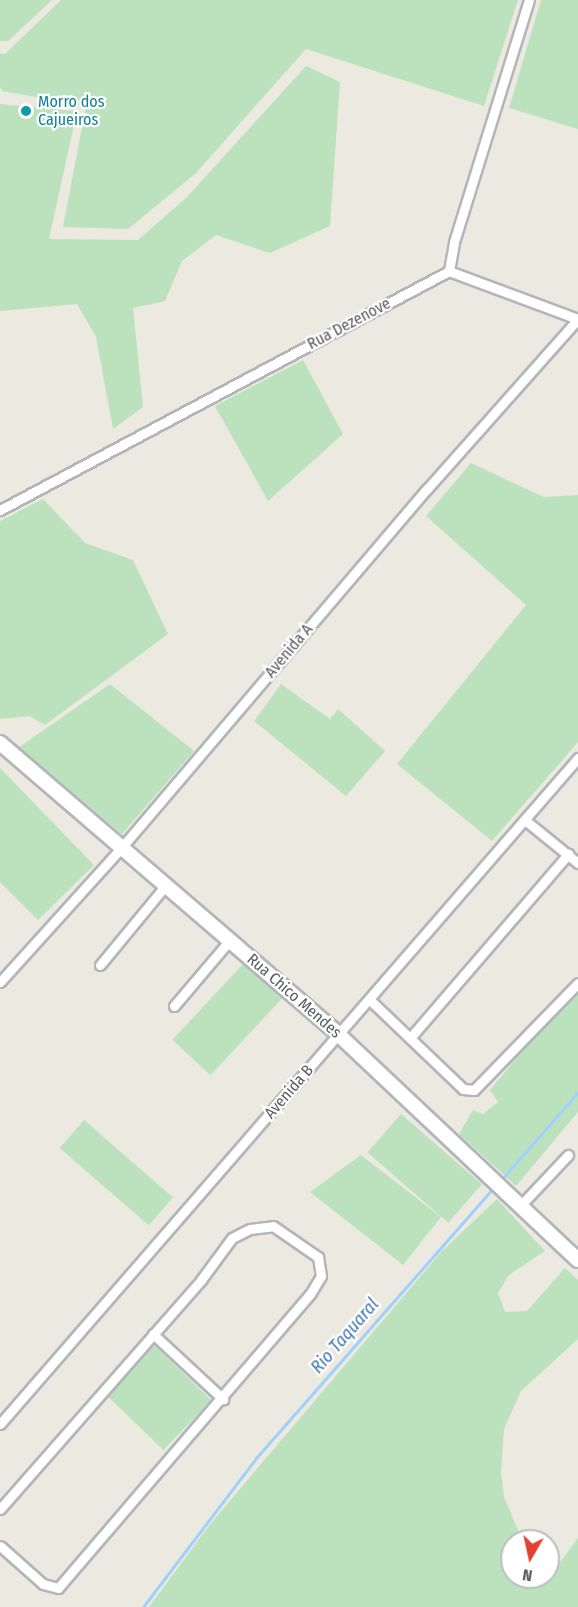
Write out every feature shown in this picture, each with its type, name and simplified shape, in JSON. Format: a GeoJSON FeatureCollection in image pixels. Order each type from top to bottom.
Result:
{"type":"FeatureCollection","features":[{"type":"Feature","properties":{"kind":"main road","name":"Rua Chico Mendes"},"geometry":{"type":"LineString","coordinates":[[0,743],[339,1035],[578,1260]]}},
{"type":"Feature","properties":{"kind":"street"},"geometry":{"type":"LineString","coordinates":[[530,0],[454,242],[448,272],[578,319]]}},
{"type":"Feature","properties":{"kind":"street","name":"Rua Dezenove"},"geometry":{"type":"LineString","coordinates":[[0,510],[448,272]]}},
{"type":"Feature","properties":{"kind":"street","name":"Avenida A"},"geometry":{"type":"LineString","coordinates":[[1,979],[122,847],[427,489],[578,319]]}},
{"type":"Feature","properties":{"kind":"street","name":"Avenida B"},"geometry":{"type":"LineString","coordinates":[[0,1424],[578,758]]}},
{"type":"Feature","properties":{"kind":"street"},"geometry":{"type":"LineString","coordinates":[[525,820],[578,863]]}},
{"type":"Feature","properties":{"kind":"street"},"geometry":{"type":"LineString","coordinates":[[410,1038],[568,854]]}},
{"type":"Feature","properties":{"kind":"street"},"geometry":{"type":"LineString","coordinates":[[100,965],[166,885]]}},
{"type":"Feature","properties":{"kind":"street"},"geometry":{"type":"LineString","coordinates":[[174,1006],[230,940]]}},
{"type":"Feature","properties":{"kind":"street"},"geometry":{"type":"LineString","coordinates":[[370,1000],[463,1089],[477,1090],[578,983]]}},
{"type":"Feature","properties":{"kind":"street"},"geometry":{"type":"LineString","coordinates":[[520,1206],[568,1155]]}},
{"type":"Feature","properties":{"kind":"street"},"geometry":{"type":"LineString","coordinates":[[0,1509],[153,1334],[232,1238],[250,1229],[273,1226],[318,1257],[322,1267],[318,1285],[223,1399],[58,1588],[43,1584],[0,1546]]}},
{"type":"Feature","properties":{"kind":"street"},"geometry":{"type":"LineString","coordinates":[[153,1334],[223,1399]]}},
{"type":"Feature","properties":{"kind":"green space"},"geometry":{"type":"Polygon","coordinates":[[[0,0],[52,0],[8,41],[0,41],[0,0]]]}},
{"type":"Feature","properties":{"kind":"green space"},"geometry":{"type":"Polygon","coordinates":[[[61,0],[518,0],[484,106],[306,49],[196,173],[128,229],[63,227],[86,106],[2,91],[0,87],[0,53],[5,54],[61,0]]]}},
{"type":"Feature","properties":{"kind":"green space"},"geometry":{"type":"Polygon","coordinates":[[[541,0],[578,0],[578,129],[509,108],[541,0]]]}},
{"type":"Feature","properties":{"kind":"green space"},"geometry":{"type":"Polygon","coordinates":[[[306,66],[340,82],[330,226],[270,253],[216,235],[182,261],[165,301],[133,308],[143,407],[113,429],[96,337],[77,304],[0,311],[0,104],[77,111],[49,239],[138,240],[187,197],[306,66]]]}},
{"type":"Feature","properties":{"kind":"green space"},"geometry":{"type":"Polygon","coordinates":[[[303,360],[343,434],[268,501],[215,406],[303,360]]]}},
{"type":"Feature","properties":{"kind":"green space"},"geometry":{"type":"Polygon","coordinates":[[[471,463],[544,497],[578,495],[578,742],[492,841],[397,764],[526,605],[426,516],[471,463]]]}},
{"type":"Feature","properties":{"kind":"green space"},"geometry":{"type":"Polygon","coordinates":[[[43,499],[85,543],[133,560],[168,634],[45,725],[29,716],[0,719],[0,521],[43,499]]]}},
{"type":"Feature","properties":{"kind":"green space"},"geometry":{"type":"Polygon","coordinates":[[[110,684],[194,751],[122,834],[18,748],[110,684]]]}},
{"type":"Feature","properties":{"kind":"green space"},"geometry":{"type":"Polygon","coordinates":[[[281,684],[330,719],[338,709],[385,751],[346,796],[254,721],[281,684]]]}},
{"type":"Feature","properties":{"kind":"green space"},"geometry":{"type":"Polygon","coordinates":[[[0,768],[94,865],[38,920],[0,882],[0,768]]]}},
{"type":"Feature","properties":{"kind":"green space"},"geometry":{"type":"Polygon","coordinates":[[[244,963],[282,998],[210,1075],[172,1040],[244,963]]]}},
{"type":"Feature","properties":{"kind":"green space"},"geometry":{"type":"Polygon","coordinates":[[[578,984],[578,1112],[516,1186],[459,1134],[473,1110],[483,1114],[498,1102],[490,1090],[578,984]]]}},
{"type":"Feature","properties":{"kind":"green space"},"geometry":{"type":"Polygon","coordinates":[[[401,1114],[482,1184],[448,1223],[368,1152],[401,1114]]]}},
{"type":"Feature","properties":{"kind":"green space"},"geometry":{"type":"Polygon","coordinates":[[[84,1120],[173,1197],[149,1225],[60,1148],[84,1120]]]}},
{"type":"Feature","properties":{"kind":"green space"},"geometry":{"type":"Polygon","coordinates":[[[361,1155],[441,1217],[403,1265],[310,1192],[361,1155]]]}},
{"type":"Feature","properties":{"kind":"green space"},"geometry":{"type":"Polygon","coordinates":[[[497,1199],[545,1251],[509,1275],[498,1293],[505,1312],[527,1311],[565,1268],[578,1280],[578,1339],[521,1391],[504,1429],[501,1471],[504,1497],[517,1529],[500,1529],[500,1589],[560,1589],[560,1562],[578,1538],[578,1607],[149,1607],[211,1523],[442,1251],[497,1199]]]}},
{"type":"Feature","properties":{"kind":"green space"},"geometry":{"type":"Polygon","coordinates":[[[153,1344],[211,1400],[163,1450],[105,1394],[153,1344]]]}},
{"type":"Feature","properties":{"kind":"waterway","name":"Rio Taquaral"},"geometry":{"type":"LineString","coordinates":[[501,1180],[578,1092]]}},
{"type":"Feature","properties":{"kind":"waterway","name":"Rio Taquaral"},"geometry":{"type":"LineString","coordinates":[[143,1607],[256,1458],[494,1187]]}},
{"type":"Feature","properties":{"kind":"place","name":"Morro dos Cajueiros"},"geometry":{"type":"Point","coordinates":[26,111]}}]}
